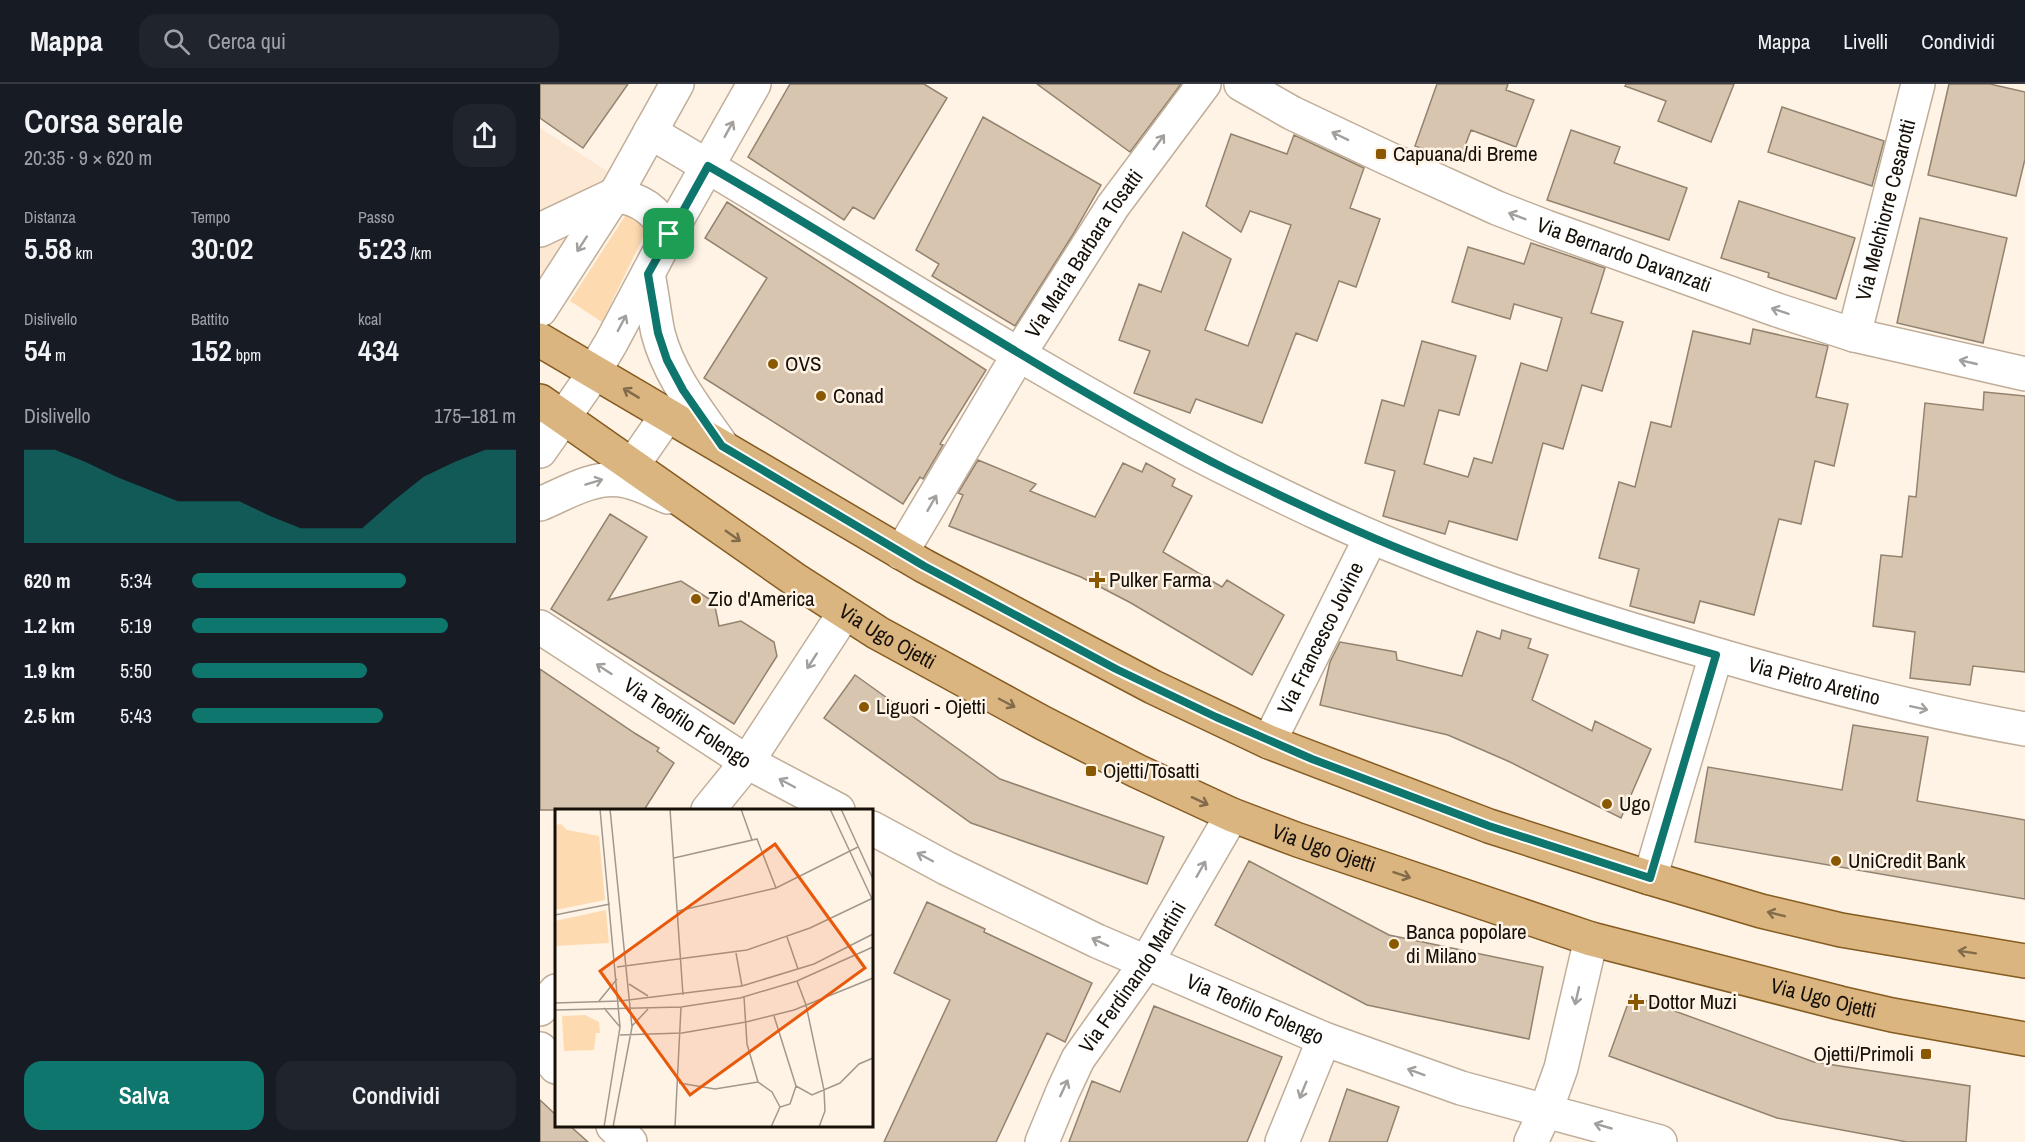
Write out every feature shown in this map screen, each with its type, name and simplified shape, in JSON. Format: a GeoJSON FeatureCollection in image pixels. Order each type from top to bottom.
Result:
{"type":"FeatureCollection","features":[{"type":"Feature","properties":{"kind":"main road"},"geometry":{"type":"LineString","coordinates":[[540,340],[902,553],[1144,683],[1269,742],[1489,826],[1650,878],[1841,930],[2025,961]]}},
{"type":"Feature","properties":{"kind":"main road","name":"Via Ugo Ojetti"},"geometry":{"type":"LineString","coordinates":[[552,409],[845,612],[939,668],[1043,723],[1137,771],[1232,815],[1307,843],[1591,939],[1892,1015],[2025,1039]]}},
{"type":"Feature","properties":{"kind":"street"},"geometry":{"type":"LineString","coordinates":[[540,310],[614,195],[677,84]]}},
{"type":"Feature","properties":{"kind":"street"},"geometry":{"type":"LineString","coordinates":[[540,451],[552,409],[594,371],[754,84]]}},
{"type":"Feature","properties":{"kind":"street","name":"Via Maria Barbara Tosatti"},"geometry":{"type":"LineString","coordinates":[[902,553],[1019,354],[1113,206],[1204,84]]}},
{"type":"Feature","properties":{"kind":"street","name":"Via Bernardo Davanzati"},"geometry":{"type":"LineString","coordinates":[[1241,84],[1329,131],[1497,208],[1777,310],[1854,334],[2025,374]]}},
{"type":"Feature","properties":{"kind":"street","name":"Via Melchiorre Cesarotti"},"geometry":{"type":"LineString","coordinates":[[1854,334],[1917,84]]}},
{"type":"Feature","properties":{"kind":"street","name":"Via Pietro Aretino"},"geometry":{"type":"LineString","coordinates":[[650,132],[1019,354],[1191,450],[1371,537],[1442,565],[1641,633],[1882,700],[2025,729]]}},
{"type":"Feature","properties":{"kind":"street"},"geometry":{"type":"LineString","coordinates":[[540,230],[614,195],[648,206],[660,219],[669,234]]}},
{"type":"Feature","properties":{"kind":"street"},"geometry":{"type":"LineString","coordinates":[[648,274],[658,333],[667,360],[683,390],[722,446]]}},
{"type":"Feature","properties":{"kind":"street"},"geometry":{"type":"LineString","coordinates":[[632,466],[668,414]]}},
{"type":"Feature","properties":{"kind":"street"},"geometry":{"type":"LineString","coordinates":[[540,504],[597,481],[613,479],[623,480],[685,503]]}},
{"type":"Feature","properties":{"kind":"street","name":"Via Francesco Jovine"},"geometry":{"type":"LineString","coordinates":[[1269,742],[1371,537]]}},
{"type":"Feature","properties":{"kind":"street"},"geometry":{"type":"LineString","coordinates":[[709,809],[747,762],[845,612]]}},
{"type":"Feature","properties":{"kind":"street","name":"Via Teofilo Folengo"},"geometry":{"type":"LineString","coordinates":[[540,627],[747,762],[836,809]]}},
{"type":"Feature","properties":{"kind":"street"},"geometry":{"type":"LineString","coordinates":[[1650,878],[1716,655]]}},
{"type":"Feature","properties":{"kind":"street","name":"Via Ferdinando Martini"},"geometry":{"type":"LineString","coordinates":[[1042,1142],[1078,1059],[1146,963],[1232,815]]}},
{"type":"Feature","properties":{"kind":"street","name":"Via Teofilo Folengo"},"geometry":{"type":"LineString","coordinates":[[873,829],[998,894],[1146,963],[1324,1039],[1461,1088],[1660,1142]]}},
{"type":"Feature","properties":{"kind":"street"},"geometry":{"type":"LineString","coordinates":[[1531,1142],[1546,1110],[1561,1068],[1591,939]]}},
{"type":"Feature","properties":{"kind":"street"},"geometry":{"type":"LineString","coordinates":[[540,1009],[555,992]]}},
{"type":"Feature","properties":{"kind":"street"},"geometry":{"type":"LineString","coordinates":[[1282,1142],[1324,1039]]}},
{"type":"Feature","properties":{"kind":"street"},"geometry":{"type":"LineString","coordinates":[[540,1049],[555,1066]]}},
{"type":"Feature","properties":{"kind":"street"},"geometry":{"type":"LineString","coordinates":[[615,1127],[630,1142]]}},
{"type":"Feature","properties":{"kind":"shaded area"},"geometry":{"type":"Polygon","coordinates":[[[540,128],[615,176],[540,291],[540,128]]]}},
{"type":"Feature","properties":{"kind":"shaded area"},"geometry":{"type":"Polygon","coordinates":[[[630,213],[648,227],[602,322],[570,301],[625,216],[630,213]]]}},
{"type":"Feature","properties":{"kind":"building"},"geometry":{"type":"Polygon","coordinates":[[[540,84],[628,84],[583,148],[540,118],[540,84]]]}},
{"type":"Feature","properties":{"kind":"building"},"geometry":{"type":"Polygon","coordinates":[[[790,84],[924,84],[947,98],[874,219],[853,207],[844,220],[748,157],[790,84]]]}},
{"type":"Feature","properties":{"kind":"building"},"geometry":{"type":"Polygon","coordinates":[[[1037,84],[1181,84],[1130,152],[1037,84]]]}},
{"type":"Feature","properties":{"kind":"building"},"geometry":{"type":"Polygon","coordinates":[[[1437,84],[1508,84],[1506,90],[1534,100],[1516,147],[1471,130],[1459,162],[1415,146],[1437,84]]]}},
{"type":"Feature","properties":{"kind":"building"},"geometry":{"type":"Polygon","coordinates":[[[1626,84],[1734,84],[1711,142],[1658,121],[1666,101],[1625,86],[1626,84]]]}},
{"type":"Feature","properties":{"kind":"building"},"geometry":{"type":"Polygon","coordinates":[[[1949,84],[1990,84],[2025,92],[2025,159],[2016,196],[1928,175],[1949,84]]]}},
{"type":"Feature","properties":{"kind":"building"},"geometry":{"type":"Polygon","coordinates":[[[1782,107],[1884,141],[1872,186],[1768,152],[1782,107]]]}},
{"type":"Feature","properties":{"kind":"building"},"geometry":{"type":"Polygon","coordinates":[[[983,117],[1101,185],[1015,326],[932,276],[939,264],[916,250],[983,117]]]}},
{"type":"Feature","properties":{"kind":"building"},"geometry":{"type":"Polygon","coordinates":[[[1571,130],[1620,147],[1614,163],[1687,188],[1669,240],[1547,200],[1571,130]]]}},
{"type":"Feature","properties":{"kind":"building"},"geometry":{"type":"Polygon","coordinates":[[[1231,134],[1287,154],[1294,135],[1364,168],[1350,208],[1380,219],[1356,287],[1339,281],[1317,341],[1296,333],[1262,423],[1196,399],[1190,413],[1134,393],[1150,351],[1119,340],[1139,284],[1161,292],[1183,232],[1231,259],[1205,330],[1248,346],[1291,225],[1250,211],[1241,232],[1206,206],[1231,134]]]}},
{"type":"Feature","properties":{"kind":"building"},"geometry":{"type":"Polygon","coordinates":[[[1739,201],[1855,238],[1836,299],[1768,277],[1769,273],[1721,258],[1739,201]]]}},
{"type":"Feature","properties":{"kind":"building"},"geometry":{"type":"Polygon","coordinates":[[[727,202],[986,370],[940,444],[943,445],[923,479],[920,477],[903,504],[704,378],[767,278],[705,238],[727,202]]]}},
{"type":"Feature","properties":{"kind":"building"},"geometry":{"type":"Polygon","coordinates":[[[1920,218],[2007,238],[1983,343],[1897,323],[1920,218]]]}},
{"type":"Feature","properties":{"kind":"building"},"geometry":{"type":"Polygon","coordinates":[[[1531,243],[1605,268],[1591,313],[1623,322],[1602,391],[1582,385],[1563,449],[1543,443],[1517,540],[1449,521],[1445,534],[1383,516],[1395,471],[1365,463],[1382,400],[1404,406],[1422,341],[1476,356],[1459,415],[1439,410],[1424,464],[1468,477],[1474,458],[1492,463],[1521,363],[1547,371],[1562,318],[1514,304],[1510,319],[1452,302],[1468,247],[1524,264],[1531,243]]]}},
{"type":"Feature","properties":{"kind":"building"},"geometry":{"type":"Polygon","coordinates":[[[1753,329],[1828,346],[1816,397],[1848,404],[1834,466],[1815,461],[1801,524],[1779,519],[1754,615],[1700,601],[1694,623],[1630,606],[1639,569],[1599,558],[1619,482],[1635,487],[1651,422],[1671,427],[1693,331],[1750,344],[1753,329]]]}},
{"type":"Feature","properties":{"kind":"building"},"geometry":{"type":"Polygon","coordinates":[[[1984,392],[2025,396],[2025,672],[1973,666],[1970,685],[1910,678],[1915,632],[1873,626],[1881,555],[1902,557],[1909,496],[1916,497],[1925,403],[1983,410],[1984,392]]]}},
{"type":"Feature","properties":{"kind":"building"},"geometry":{"type":"Polygon","coordinates":[[[978,460],[1036,484],[1030,491],[1095,517],[1123,463],[1142,472],[1146,463],[1175,479],[1172,486],[1192,496],[1163,552],[1222,587],[1227,580],[1284,615],[1252,675],[1131,603],[1081,577],[949,526],[963,495],[958,493],[978,460]]]}},
{"type":"Feature","properties":{"kind":"building"},"geometry":{"type":"Polygon","coordinates":[[[610,514],[647,537],[608,600],[681,581],[714,602],[719,626],[741,621],[774,642],[777,656],[734,724],[551,609],[610,514]]]}},
{"type":"Feature","properties":{"kind":"building"},"geometry":{"type":"Polygon","coordinates":[[[1502,630],[1531,639],[1528,648],[1548,655],[1532,700],[1592,731],[1595,721],[1651,749],[1621,818],[1510,762],[1448,735],[1320,705],[1330,662],[1340,642],[1396,652],[1397,660],[1462,676],[1477,631],[1500,639],[1502,630]]]}},
{"type":"Feature","properties":{"kind":"building"},"geometry":{"type":"Polygon","coordinates":[[[540,669],[659,748],[657,751],[674,763],[645,809],[540,810],[540,669]]]}},
{"type":"Feature","properties":{"kind":"building"},"geometry":{"type":"Polygon","coordinates":[[[855,675],[1000,779],[1164,837],[1147,884],[971,823],[824,718],[855,675]]]}},
{"type":"Feature","properties":{"kind":"building"},"geometry":{"type":"Polygon","coordinates":[[[1853,725],[1928,737],[1917,801],[2025,820],[2025,899],[1695,842],[1708,767],[1842,790],[1853,725]]]}},
{"type":"Feature","properties":{"kind":"building"},"geometry":{"type":"Polygon","coordinates":[[[1249,861],[1389,935],[1543,967],[1529,1039],[1367,1005],[1215,925],[1249,861]]]}},
{"type":"Feature","properties":{"kind":"building"},"geometry":{"type":"Polygon","coordinates":[[[927,902],[985,929],[984,932],[1092,983],[1065,1042],[1047,1033],[996,1142],[884,1142],[950,1000],[894,973],[927,902]]]}},
{"type":"Feature","properties":{"kind":"building"},"geometry":{"type":"Polygon","coordinates":[[[1631,995],[1814,1062],[1970,1086],[1966,1142],[1907,1142],[1777,1118],[1609,1056],[1631,995]]]}},
{"type":"Feature","properties":{"kind":"building"},"geometry":{"type":"Polygon","coordinates":[[[1154,1006],[1282,1057],[1247,1142],[1069,1142],[1092,1081],[1120,1092],[1154,1006]]]}},
{"type":"Feature","properties":{"kind":"building"},"geometry":{"type":"Polygon","coordinates":[[[1347,1089],[1399,1107],[1387,1142],[1329,1142],[1347,1089]]]}},
{"type":"Feature","properties":{"kind":"building"},"geometry":{"type":"Polygon","coordinates":[[[540,1100],[555,1114],[555,1127],[571,1127],[588,1142],[540,1142],[540,1100]]]}},
{"type":"Feature","properties":{"kind":"place","name":"Capuana/di Breme"},"geometry":{"type":"Point","coordinates":[1381,154]}},
{"type":"Feature","properties":{"kind":"place","name":"OVS"},"geometry":{"type":"Point","coordinates":[773,364]}},
{"type":"Feature","properties":{"kind":"place","name":"Conad"},"geometry":{"type":"Point","coordinates":[821,396]}},
{"type":"Feature","properties":{"kind":"place","name":"Pulker Farma"},"geometry":{"type":"Point","coordinates":[1097,580]}},
{"type":"Feature","properties":{"kind":"place","name":"Zio d'America"},"geometry":{"type":"Point","coordinates":[696,599]}},
{"type":"Feature","properties":{"kind":"place","name":"Liguori - Ojetti"},"geometry":{"type":"Point","coordinates":[864,707]}},
{"type":"Feature","properties":{"kind":"place","name":"Ojetti/Tosatti"},"geometry":{"type":"Point","coordinates":[1091,771]}},
{"type":"Feature","properties":{"kind":"place","name":"Ugo"},"geometry":{"type":"Point","coordinates":[1607,804]}},
{"type":"Feature","properties":{"kind":"place","name":"UniCredit Bank"},"geometry":{"type":"Point","coordinates":[1836,861]}},
{"type":"Feature","properties":{"kind":"place","name":"Banca popolare di Milano"},"geometry":{"type":"Point","coordinates":[1394,944]}},
{"type":"Feature","properties":{"kind":"place","name":"Dottor Muzi"},"geometry":{"type":"Point","coordinates":[1636,1002]}},
{"type":"Feature","properties":{"kind":"place","name":"Ojetti/Primoli"},"geometry":{"type":"Point","coordinates":[1926,1054]}},
{"type":"Feature","properties":{"kind":"route"},"geometry":{"type":"LineString","coordinates":[[708,166],[1126,416],[1267,489],[1371,537],[1442,565],[1612,624],[1716,655],[1650,878],[1489,826],[1269,742],[1116,669],[924,566],[722,446],[683,390],[667,360],[658,333],[648,274],[669,234],[708,166]]}}]}
